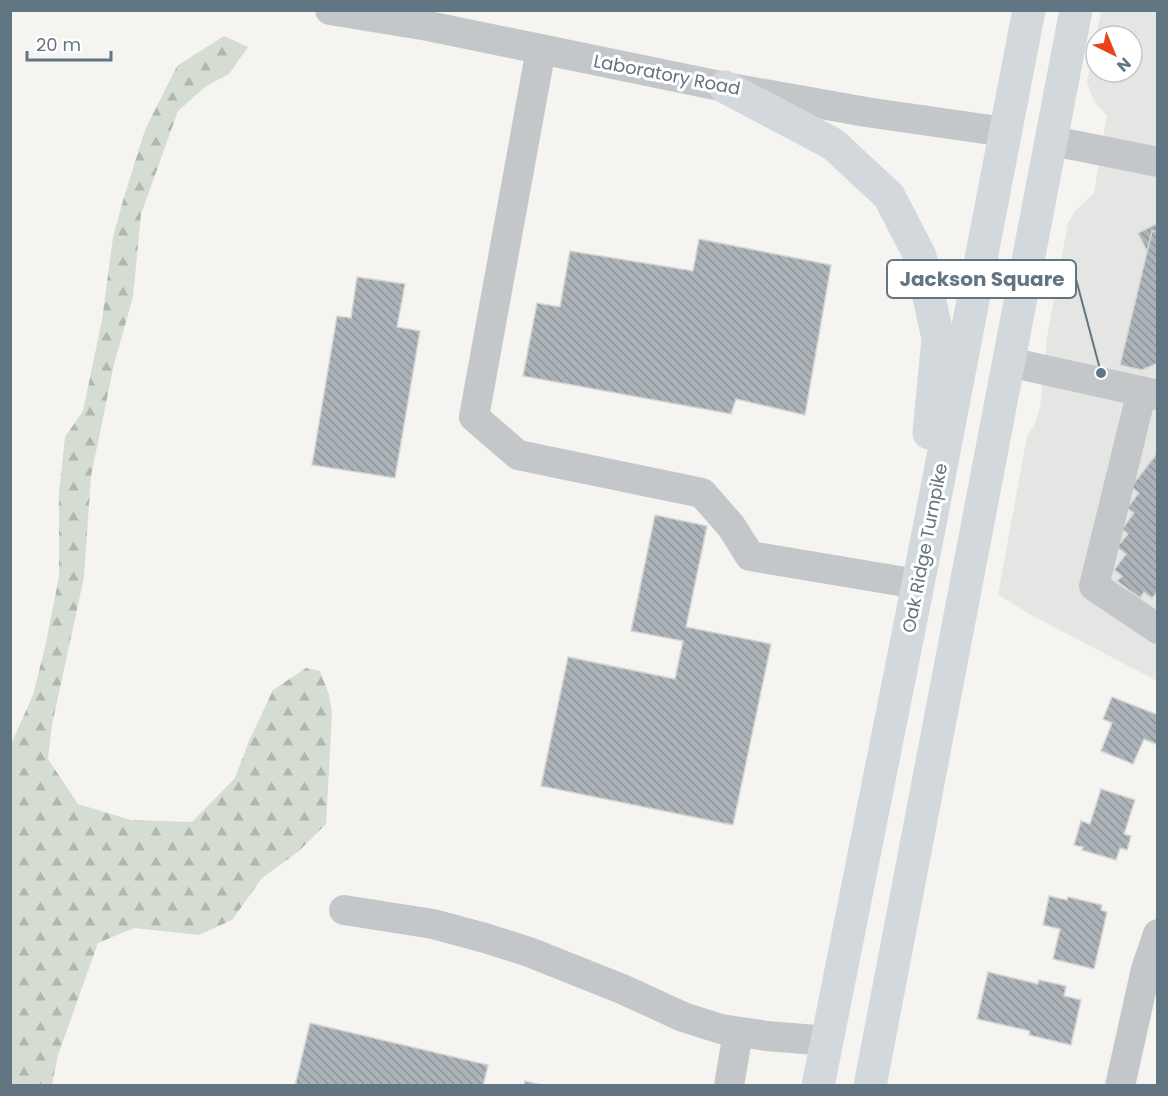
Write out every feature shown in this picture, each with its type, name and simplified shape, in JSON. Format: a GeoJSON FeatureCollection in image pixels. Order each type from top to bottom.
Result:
{"type":"FeatureCollection","features":[{"type":"Feature","properties":{"kind":"highway","name":"Oak Ridge Turnpike"},"geometry":{"type":"LineString","coordinates":[[818,1086],[1029,10]]}},
{"type":"Feature","properties":{"kind":"highway"},"geometry":{"type":"LineString","coordinates":[[870,1086],[1053,141],[1076,10]]}},
{"type":"Feature","properties":{"kind":"highway"},"geometry":{"type":"LineString","coordinates":[[725,87],[833,144],[889,196],[920,256],[938,338],[929,424],[929,529]]}},
{"type":"Feature","properties":{"kind":"highway"},"geometry":{"type":"LineString","coordinates":[[1005,132],[1053,141]]}},
{"type":"Feature","properties":{"kind":"highway"},"geometry":{"type":"LineString","coordinates":[[917,584],[966,593]]}},
{"type":"Feature","properties":{"kind":"highway"},"geometry":{"type":"LineString","coordinates":[[828,1041],[878,1052]]}},
{"type":"Feature","properties":{"kind":"street","name":"Laboratory Road"},"geometry":{"type":"LineString","coordinates":[[330,10],[430,18],[541,49],[725,87],[866,112],[1005,132]]}},
{"type":"Feature","properties":{"kind":"street"},"geometry":{"type":"LineString","coordinates":[[541,49],[474,417],[518,455],[702,493],[731,526],[750,556],[917,584]]}},
{"type":"Feature","properties":{"kind":"street"},"geometry":{"type":"LineString","coordinates":[[1053,141],[1158,162]]}},
{"type":"Feature","properties":{"kind":"street"},"geometry":{"type":"LineString","coordinates":[[1010,362],[1150,393],[1094,586],[1158,629]]}},
{"type":"Feature","properties":{"kind":"street"},"geometry":{"type":"LineString","coordinates":[[344,910],[433,924],[485,938],[529,952],[622,989],[683,1017],[721,1029],[767,1036],[828,1041]]}},
{"type":"Feature","properties":{"kind":"street"},"geometry":{"type":"LineString","coordinates":[[1120,1086],[1146,969],[1158,934]]}},
{"type":"Feature","properties":{"kind":"street"},"geometry":{"type":"LineString","coordinates":[[729,1086],[738,1032]]}},
{"type":"Feature","properties":{"kind":"shaded area"},"geometry":{"type":"Polygon","coordinates":[[[1101,11],[1157,11],[1157,681],[1033,616],[998,595],[1027,436],[1034,426],[1040,408],[1047,337],[1068,223],[1075,211],[1094,193],[1107,115],[1097,105],[1088,84],[1144,84],[1144,24],[1098,24],[1101,11]]]}},
{"type":"Feature","properties":{"kind":"green space"},"geometry":{"type":"Polygon","coordinates":[[[224,36],[248,47],[229,74],[206,86],[178,111],[141,214],[133,297],[114,364],[91,476],[84,577],[52,725],[48,759],[78,804],[131,820],[192,822],[235,778],[249,741],[273,690],[306,668],[320,671],[329,695],[332,713],[326,824],[299,851],[262,878],[232,920],[199,935],[134,928],[98,943],[58,1055],[52,1085],[11,1085],[11,749],[33,695],[59,577],[59,493],[65,437],[83,411],[102,320],[113,237],[145,130],[177,66],[224,36]]]}},
{"type":"Feature","properties":{"kind":"building"},"geometry":{"type":"Polygon","coordinates":[[[1158,223],[1158,250],[1149,255],[1138,233],[1158,223]]]}},
{"type":"Feature","properties":{"kind":"building"},"geometry":{"type":"Polygon","coordinates":[[[1152,231],[1158,232],[1158,363],[1142,370],[1120,365],[1152,231]]]}},
{"type":"Feature","properties":{"kind":"building"},"geometry":{"type":"Polygon","coordinates":[[[699,239],[831,265],[805,415],[736,399],[731,414],[523,376],[537,303],[560,307],[570,251],[693,271],[699,239]]]}},
{"type":"Feature","properties":{"kind":"building"},"geometry":{"type":"Polygon","coordinates":[[[357,277],[405,284],[397,327],[420,331],[395,478],[312,465],[337,316],[351,318],[357,277]]]}},
{"type":"Feature","properties":{"kind":"building"},"geometry":{"type":"Polygon","coordinates":[[[1158,452],[1158,591],[1152,598],[1144,592],[1140,598],[1117,581],[1122,576],[1114,570],[1126,554],[1117,547],[1128,534],[1122,529],[1134,513],[1127,508],[1139,493],[1131,487],[1158,452]]]}},
{"type":"Feature","properties":{"kind":"building"},"geometry":{"type":"Polygon","coordinates":[[[655,515],[707,526],[686,627],[771,644],[733,825],[541,786],[568,657],[675,679],[683,641],[631,631],[655,515]]]}},
{"type":"Feature","properties":{"kind":"building"},"geometry":{"type":"Polygon","coordinates":[[[1112,697],[1158,715],[1158,745],[1144,739],[1133,764],[1101,751],[1112,723],[1103,719],[1112,697]]]}},
{"type":"Feature","properties":{"kind":"building"},"geometry":{"type":"Polygon","coordinates":[[[1101,789],[1135,800],[1124,834],[1131,836],[1127,850],[1120,848],[1116,860],[1082,850],[1083,847],[1074,845],[1081,821],[1090,824],[1101,789]]]}},
{"type":"Feature","properties":{"kind":"building"},"geometry":{"type":"Polygon","coordinates":[[[1049,896],[1067,900],[1068,897],[1102,905],[1101,910],[1107,912],[1094,969],[1053,959],[1060,929],[1043,925],[1049,896]]]}},
{"type":"Feature","properties":{"kind":"building"},"geometry":{"type":"Polygon","coordinates":[[[988,972],[1038,984],[1039,980],[1066,986],[1064,996],[1081,1000],[1071,1045],[1029,1035],[1030,1031],[977,1019],[988,972]]]}},
{"type":"Feature","properties":{"kind":"building"},"geometry":{"type":"Polygon","coordinates":[[[310,1023],[488,1065],[483,1086],[295,1086],[310,1023]]]}},
{"type":"Feature","properties":{"kind":"building"},"geometry":{"type":"Polygon","coordinates":[[[525,1081],[546,1086],[524,1086],[525,1081]]]}},
{"type":"Feature","properties":{"kind":"place","name":"Jackson Square"},"geometry":{"type":"Point","coordinates":[1101,373]}}]}
